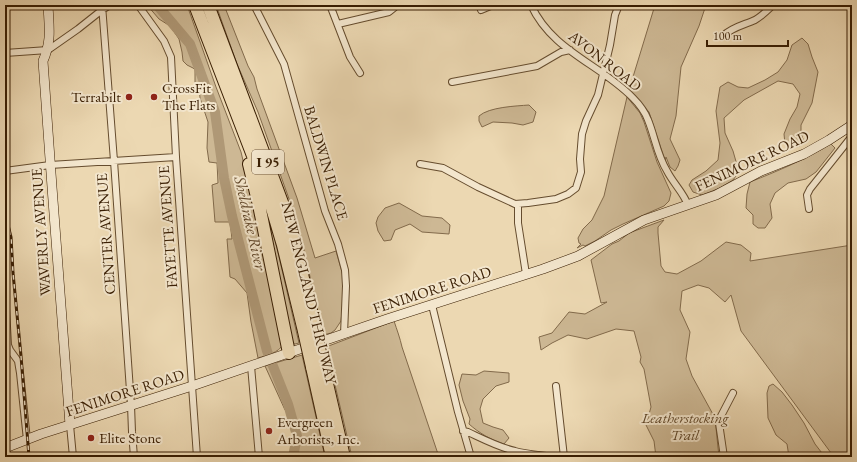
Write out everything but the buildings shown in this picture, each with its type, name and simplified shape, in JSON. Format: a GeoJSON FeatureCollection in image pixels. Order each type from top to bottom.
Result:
{"type":"FeatureCollection","features":[{"type":"Feature","properties":{"kind":"highway","name":"NEW ENGLAND THRUWAY"},"geometry":{"type":"LineString","coordinates":[[195,5],[262,180],[278,226],[288,264],[308,325]]}},
{"type":"Feature","properties":{"kind":"highway","name":"NEW ENGLAND THRUWAY"},"geometry":{"type":"LineString","coordinates":[[208,5],[283,205],[294,242],[308,325],[317,365],[332,457]]}},
{"type":"Feature","properties":{"kind":"highway"},"geometry":{"type":"LineString","coordinates":[[226,85],[235,124],[253,179],[289,354]]}},
{"type":"Feature","properties":{"kind":"highway","name":"NEW ENGLAND THRUWAY"},"geometry":{"type":"LineString","coordinates":[[317,365],[344,457]]}},
{"type":"Feature","properties":{"kind":"street","name":"WAVERLY AVENUE"},"geometry":{"type":"LineString","coordinates":[[48,5],[50,37],[48,50],[43,61],[73,457]]}},
{"type":"Feature","properties":{"kind":"street"},"geometry":{"type":"LineString","coordinates":[[5,53],[48,50],[78,29],[102,7],[110,5]]}},
{"type":"Feature","properties":{"kind":"street","name":"FAYETTE AVENUE"},"geometry":{"type":"LineString","coordinates":[[138,5],[164,40],[171,57],[176,157],[197,457]]}},
{"type":"Feature","properties":{"kind":"street","name":"BALDWIN PLACE"},"geometry":{"type":"LineString","coordinates":[[254,5],[284,64],[325,211],[338,244],[345,270],[346,286],[344,334]]}},
{"type":"Feature","properties":{"kind":"street"},"geometry":{"type":"LineString","coordinates":[[330,5],[350,57],[360,73]]}},
{"type":"Feature","properties":{"kind":"street"},"geometry":{"type":"LineString","coordinates":[[338,24],[389,12],[396,5]]}},
{"type":"Feature","properties":{"kind":"street"},"geometry":{"type":"LineString","coordinates":[[481,10],[493,5]]}},
{"type":"Feature","properties":{"kind":"street","name":"AVON ROAD"},"geometry":{"type":"LineString","coordinates":[[531,5],[548,32],[560,43],[624,90],[643,109],[661,161],[688,205]]}},
{"type":"Feature","properties":{"kind":"street"},"geometry":{"type":"LineString","coordinates":[[420,164],[443,168],[515,204],[556,200],[576,188],[581,172],[580,159],[582,134],[586,121],[598,95],[610,45],[615,15],[615,5]]}},
{"type":"Feature","properties":{"kind":"street"},"geometry":{"type":"LineString","coordinates":[[615,15],[619,5]]}},
{"type":"Feature","properties":{"kind":"street"},"geometry":{"type":"LineString","coordinates":[[723,36],[729,31],[755,20],[764,14],[772,5]]}},
{"type":"Feature","properties":{"kind":"street","name":"CENTER AVENUE"},"geometry":{"type":"LineString","coordinates":[[102,7],[134,457]]}},
{"type":"Feature","properties":{"kind":"street"},"geometry":{"type":"LineString","coordinates":[[452,82],[537,66],[561,52],[570,50]]}},
{"type":"Feature","properties":{"kind":"street","name":"FENIMORE ROAD"},"geometry":{"type":"LineString","coordinates":[[5,448],[41,434],[289,354],[344,334],[543,269],[578,256],[644,220],[716,195],[761,171],[804,154],[852,125]]}},
{"type":"Feature","properties":{"kind":"street"},"geometry":{"type":"LineString","coordinates":[[809,209],[807,196],[810,189],[852,136]]}},
{"type":"Feature","properties":{"kind":"street"},"geometry":{"type":"LineString","coordinates":[[5,171],[50,165],[176,157]]}},
{"type":"Feature","properties":{"kind":"street"},"geometry":{"type":"LineString","coordinates":[[518,204],[518,223],[526,274]]}},
{"type":"Feature","properties":{"kind":"street"},"geometry":{"type":"LineString","coordinates":[[5,290],[8,345],[18,361],[27,440]]}},
{"type":"Feature","properties":{"kind":"street"},"geometry":{"type":"LineString","coordinates":[[432,305],[463,431],[471,457]]}},
{"type":"Feature","properties":{"kind":"street"},"geometry":{"type":"LineString","coordinates":[[252,366],[259,457]]}},
{"type":"Feature","properties":{"kind":"street"},"geometry":{"type":"LineString","coordinates":[[463,431],[514,451],[536,455],[562,457],[556,386]]}},
{"type":"Feature","properties":{"kind":"street"},"geometry":{"type":"LineString","coordinates":[[724,457],[719,423],[732,393]]}},
{"type":"Feature","properties":{"kind":"green space"},"geometry":{"type":"Polygon","coordinates":[[[147,5],[187,5],[241,152],[257,219],[283,344],[279,350],[269,355],[258,358],[247,293],[235,279],[230,277],[227,239],[232,239],[230,222],[215,222],[212,185],[218,183],[217,163],[209,162],[207,148],[208,122],[200,98],[199,85],[195,85],[195,70],[183,61],[179,39],[170,26],[159,19],[147,5]]]}},
{"type":"Feature","properties":{"kind":"green space"},"geometry":{"type":"Polygon","coordinates":[[[216,5],[224,5],[248,66],[254,77],[297,198],[315,258],[336,251],[344,279],[344,295],[341,321],[331,333],[323,335],[304,250],[293,210],[258,112],[237,64],[216,5]]]}},
{"type":"Feature","properties":{"kind":"green space"},"geometry":{"type":"Polygon","coordinates":[[[655,5],[706,5],[699,26],[681,67],[676,116],[670,139],[680,160],[675,171],[670,167],[666,157],[665,161],[649,112],[629,90],[655,5]]]}},
{"type":"Feature","properties":{"kind":"green space"},"geometry":{"type":"Polygon","coordinates":[[[802,38],[808,44],[818,72],[812,103],[801,125],[801,133],[804,142],[800,146],[793,148],[785,144],[784,134],[797,107],[800,94],[793,84],[778,81],[744,100],[724,118],[725,133],[733,151],[739,172],[733,180],[720,188],[702,195],[693,192],[689,185],[692,180],[706,171],[718,160],[720,143],[716,111],[720,87],[728,82],[738,87],[748,88],[765,80],[778,72],[787,60],[792,45],[802,38]]]}},
{"type":"Feature","properties":{"kind":"green space"},"geometry":{"type":"Polygon","coordinates":[[[627,97],[640,113],[644,122],[657,162],[671,193],[669,201],[664,206],[611,230],[585,246],[583,245],[577,248],[581,244],[579,243],[578,238],[583,229],[592,220],[604,196],[627,97]]]}},
{"type":"Feature","properties":{"kind":"green space"},"geometry":{"type":"Polygon","coordinates":[[[529,105],[536,112],[533,122],[523,125],[493,122],[482,127],[479,121],[479,116],[489,111],[529,105]]]}},
{"type":"Feature","properties":{"kind":"green space"},"geometry":{"type":"Polygon","coordinates":[[[831,144],[835,148],[816,172],[806,179],[788,183],[775,193],[770,204],[772,218],[765,228],[758,228],[753,224],[753,215],[746,208],[750,182],[812,155],[831,144]]]}},
{"type":"Feature","properties":{"kind":"green space"},"geometry":{"type":"Polygon","coordinates":[[[399,203],[422,216],[442,218],[450,225],[449,234],[422,232],[410,224],[395,230],[391,240],[384,241],[378,231],[376,223],[378,217],[385,208],[399,203]]]}},
{"type":"Feature","properties":{"kind":"green space"},"geometry":{"type":"Polygon","coordinates":[[[265,211],[273,231],[299,343],[295,344],[291,343],[265,211]]]}},
{"type":"Feature","properties":{"kind":"green space","name":"Leatherstocking Trail"},"geometry":{"type":"Polygon","coordinates":[[[664,220],[658,227],[661,266],[665,272],[677,274],[701,261],[726,242],[741,245],[751,253],[750,261],[852,245],[852,457],[834,457],[741,331],[731,295],[725,302],[709,288],[698,285],[682,291],[680,310],[690,332],[686,359],[692,376],[715,418],[719,457],[656,457],[654,441],[646,425],[651,407],[644,369],[640,362],[641,357],[634,331],[616,329],[587,339],[568,335],[541,350],[539,337],[552,333],[569,312],[585,314],[607,302],[601,303],[591,260],[629,233],[664,220]]]}},
{"type":"Feature","properties":{"kind":"green space"},"geometry":{"type":"Polygon","coordinates":[[[394,321],[439,457],[352,457],[326,347],[394,321]]]}},
{"type":"Feature","properties":{"kind":"green space"},"geometry":{"type":"Polygon","coordinates":[[[302,355],[325,457],[290,457],[294,434],[288,413],[285,410],[265,366],[302,355]]]}},
{"type":"Feature","properties":{"kind":"green space"},"geometry":{"type":"Polygon","coordinates":[[[484,371],[509,373],[509,382],[496,386],[483,399],[480,409],[483,423],[503,430],[509,438],[504,444],[485,436],[469,424],[470,419],[459,385],[462,374],[476,375],[484,371]]]}},
{"type":"Feature","properties":{"kind":"green space"},"geometry":{"type":"Polygon","coordinates":[[[773,384],[782,392],[792,405],[815,444],[825,457],[789,457],[787,444],[776,435],[768,418],[767,393],[769,386],[773,384]]]}},
{"type":"Feature","properties":{"kind":"waterway","name":"Sheldrake River"},"geometry":{"type":"LineString","coordinates":[[157,5],[190,44],[215,112],[224,178],[232,216],[267,351],[288,404],[297,436],[293,457]]}},
{"type":"Feature","properties":{"kind":"railway"},"geometry":{"type":"LineString","coordinates":[[5,213],[11,237],[29,457]]}},
{"type":"Feature","properties":{"kind":"railway"},"geometry":{"type":"LineString","coordinates":[[5,425],[7,457]]}},
{"type":"Feature","properties":{"kind":"place","name":"Terrabilt"},"geometry":{"type":"Point","coordinates":[129,97]}},
{"type":"Feature","properties":{"kind":"place","name":"CrossFit The Flats"},"geometry":{"type":"Point","coordinates":[154,97]}},
{"type":"Feature","properties":{"kind":"place","name":"Evergreen Arborists, Inc."},"geometry":{"type":"Point","coordinates":[269,431]}},
{"type":"Feature","properties":{"kind":"place","name":"Elite Stone"},"geometry":{"type":"Point","coordinates":[91,438]}}]}
